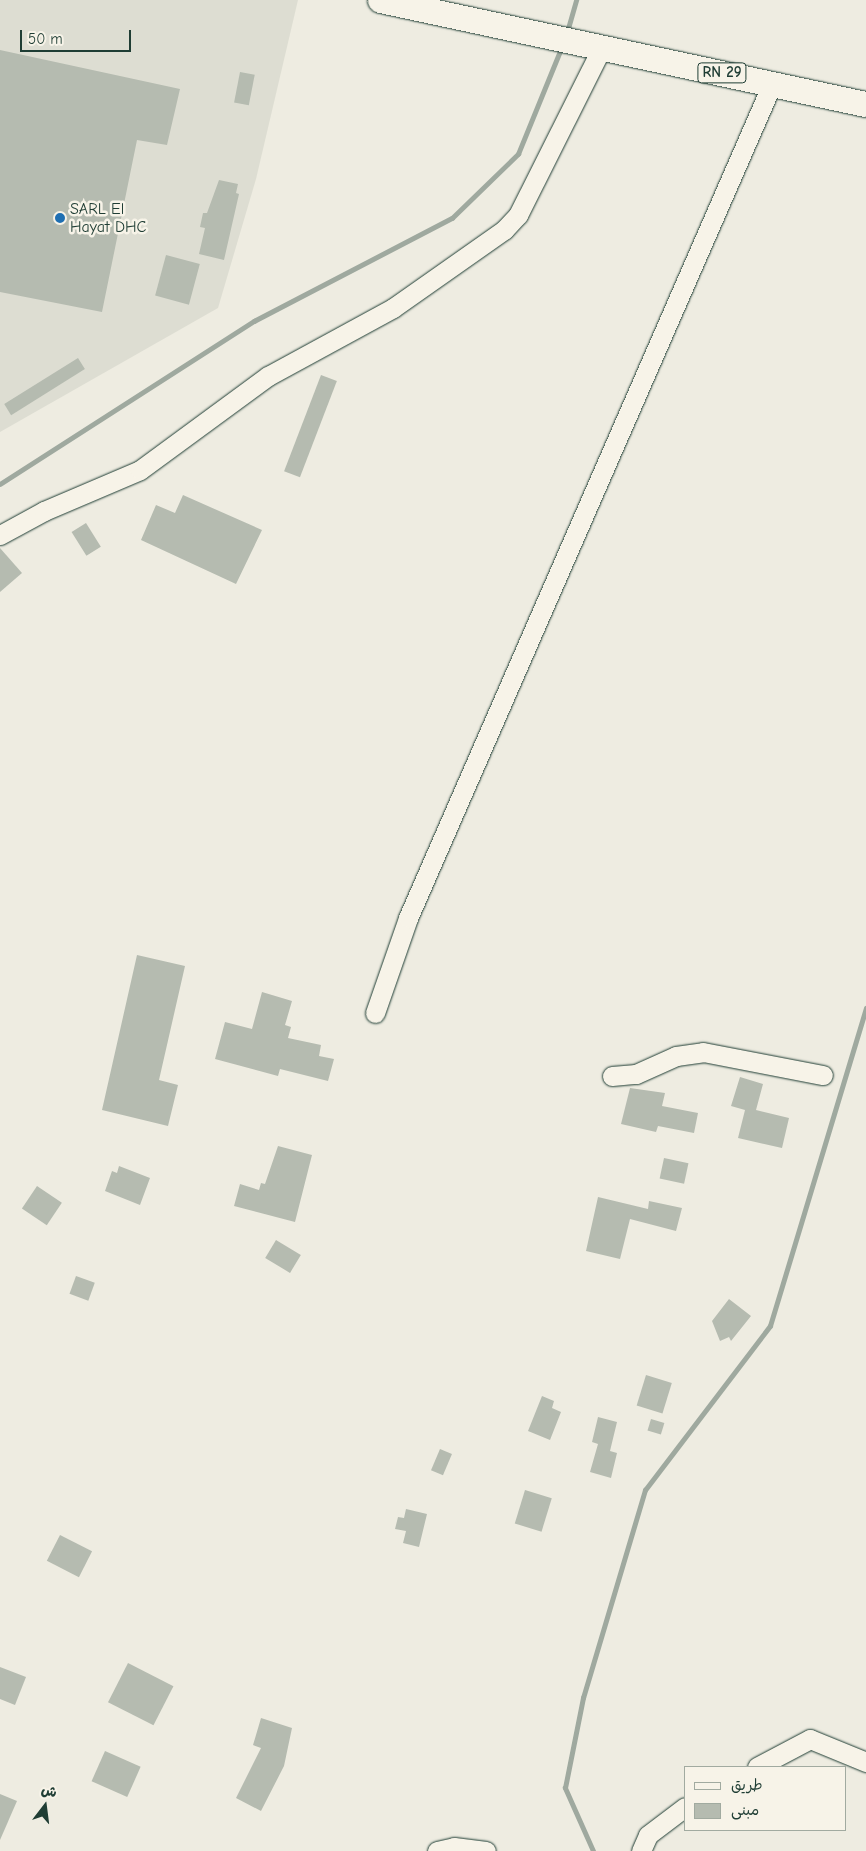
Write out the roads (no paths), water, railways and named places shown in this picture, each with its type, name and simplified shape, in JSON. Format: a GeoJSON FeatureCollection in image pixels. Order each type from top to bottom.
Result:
{"type":"FeatureCollection","features":[{"type":"Feature","properties":{"kind":"main road","name":"RN 29"},"geometry":{"type":"LineString","coordinates":[[380,0],[866,104]]}},
{"type":"Feature","properties":{"kind":"street"},"geometry":{"type":"LineString","coordinates":[[0,535],[44,511],[140,470],[268,376],[393,308],[504,230],[518,215],[590,44]]}},
{"type":"Feature","properties":{"kind":"street"},"geometry":{"type":"LineString","coordinates":[[376,1013],[408,918],[772,84]]}},
{"type":"Feature","properties":{"kind":"street"},"geometry":{"type":"LineString","coordinates":[[612,1076],[636,1074],[676,1056],[703,1052],[823,1075]]}},
{"type":"Feature","properties":{"kind":"street"},"geometry":{"type":"LineString","coordinates":[[760,1766],[810,1739],[866,1762]]}},
{"type":"Feature","properties":{"kind":"street"},"geometry":{"type":"LineString","coordinates":[[641,1851],[648,1835],[684,1807]]}},
{"type":"Feature","properties":{"kind":"street"},"geometry":{"type":"LineString","coordinates":[[437,1851],[454,1847],[486,1851]]}},
{"type":"Feature","properties":{"kind":"waterway"},"geometry":{"type":"LineString","coordinates":[[567,32],[576,0]]}},
{"type":"Feature","properties":{"kind":"waterway"},"geometry":{"type":"LineString","coordinates":[[0,484],[254,321],[452,218],[518,154],[562,46]]}},
{"type":"Feature","properties":{"kind":"waterway"},"geometry":{"type":"LineString","coordinates":[[593,1851],[565,1788],[583,1698],[645,1490],[770,1326],[866,1008]]}},
{"type":"Feature","properties":{"kind":"place","name":"SARL El Hayat DHC"},"geometry":{"type":"Point","coordinates":[60,218]}}]}
